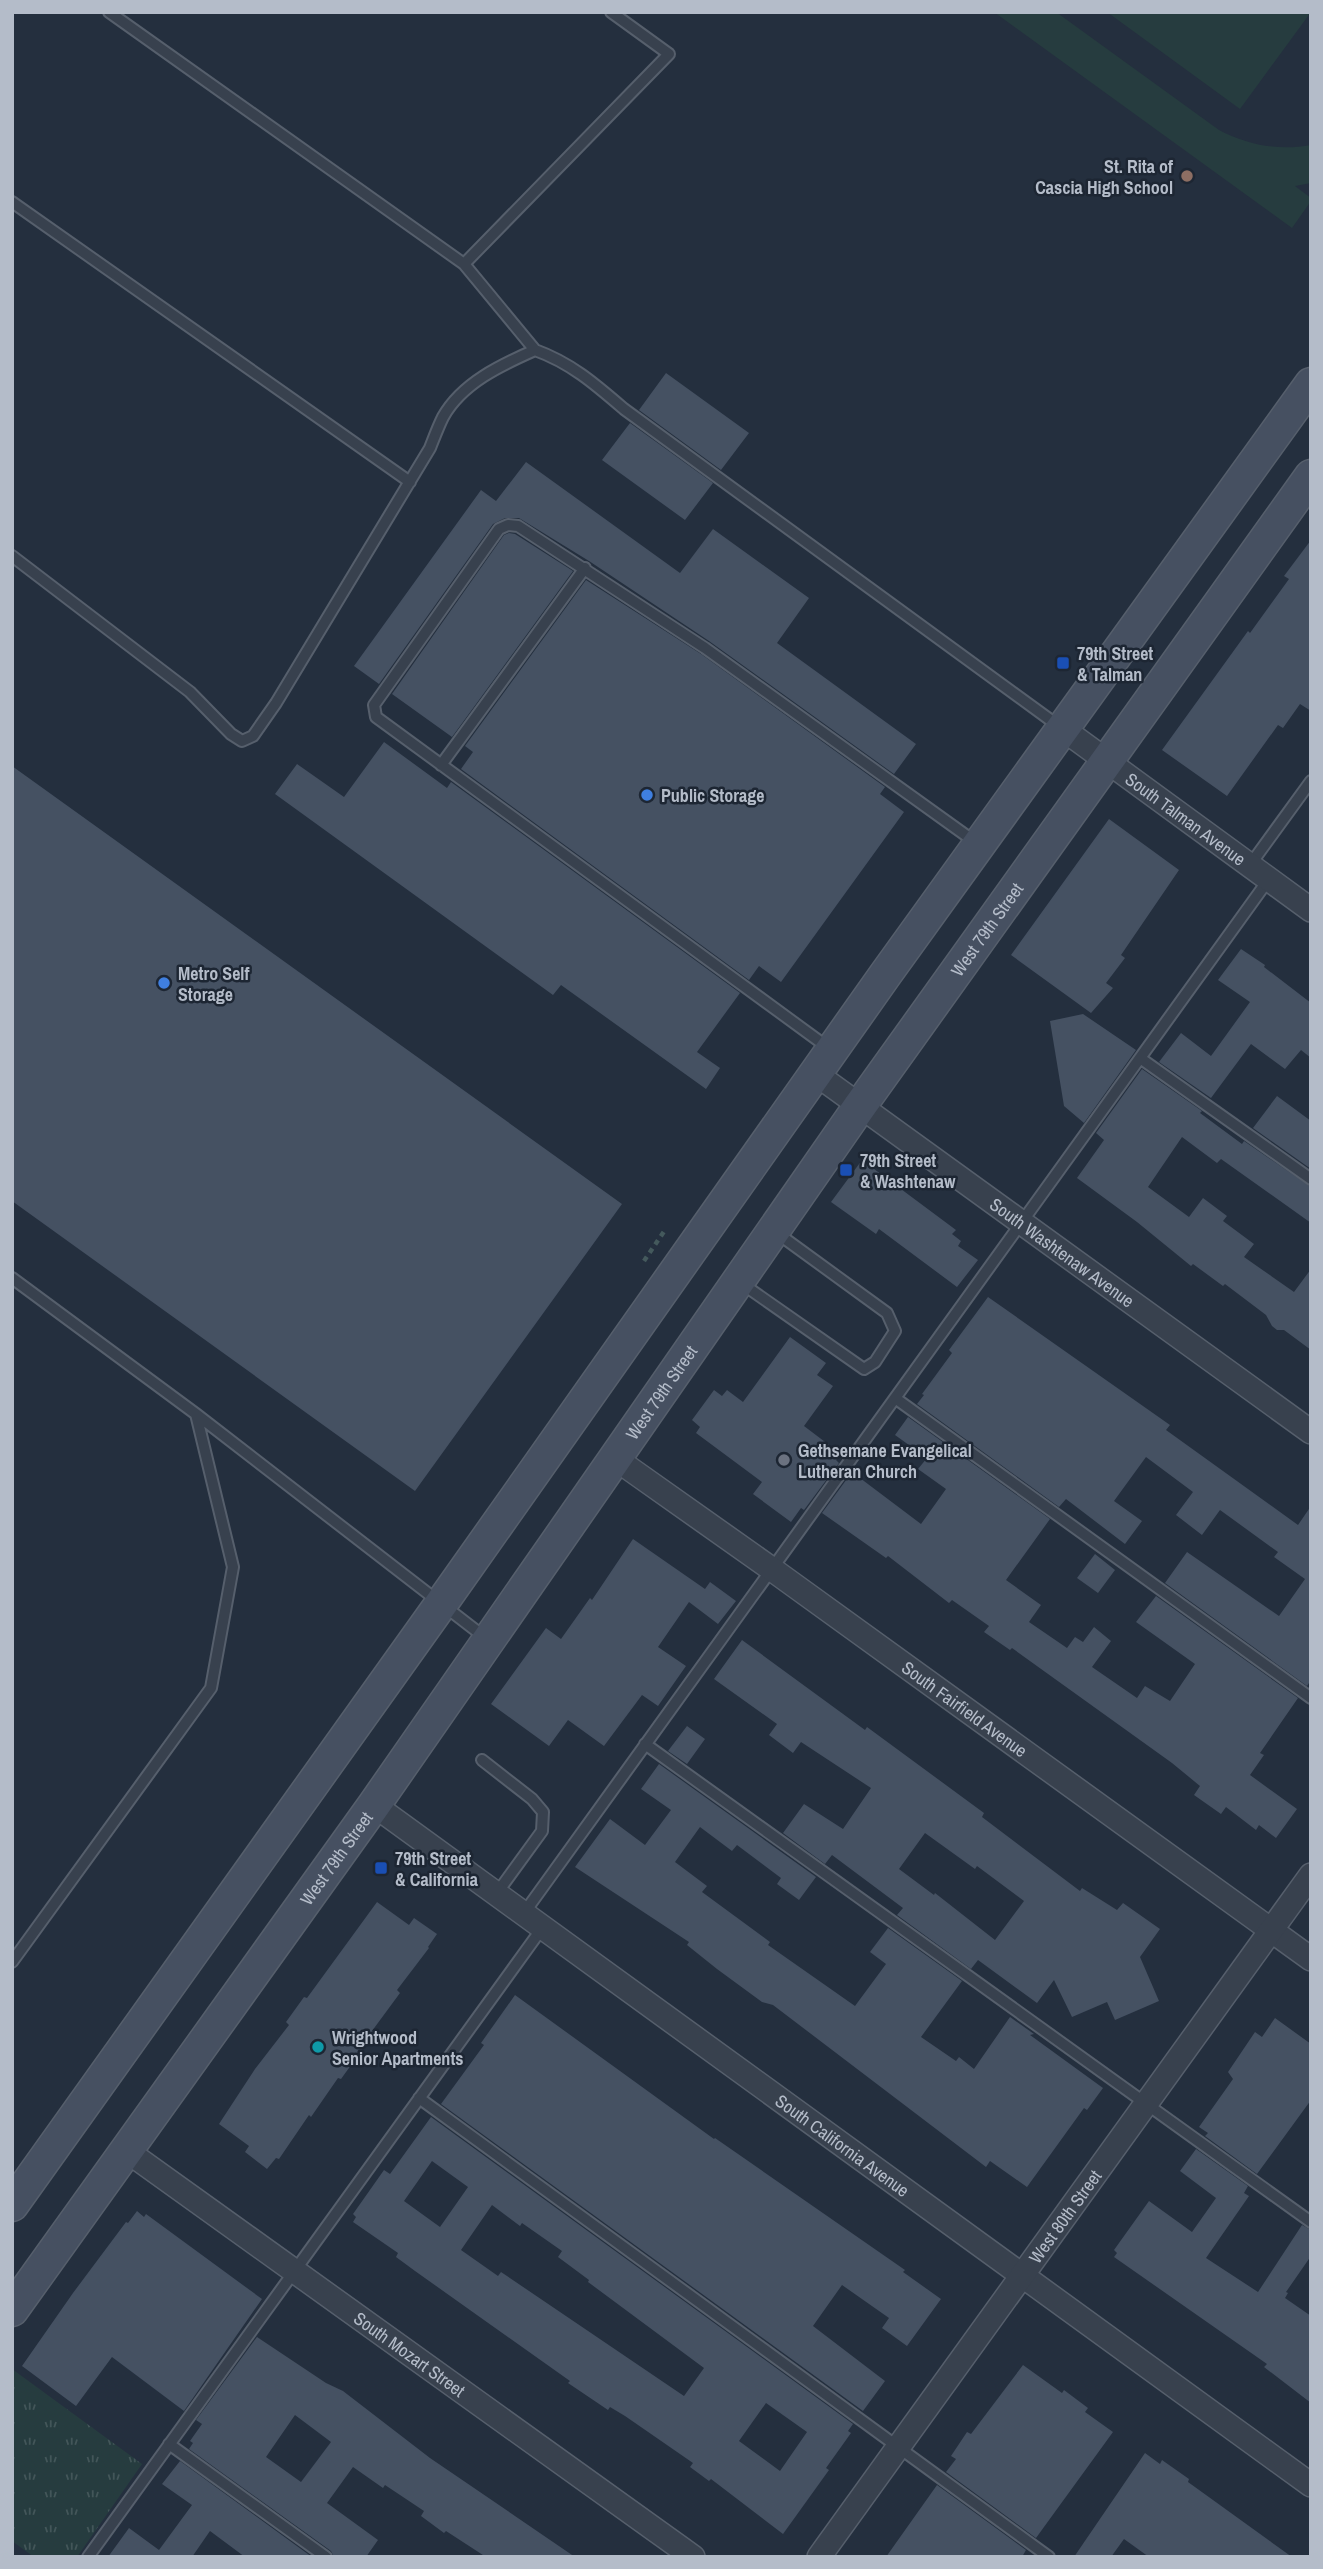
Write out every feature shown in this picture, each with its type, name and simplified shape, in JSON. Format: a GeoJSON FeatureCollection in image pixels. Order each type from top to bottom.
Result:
{"type":"FeatureCollection","features":[{"type":"Feature","properties":{"kind":"main road"},"geometry":{"type":"LineString","coordinates":[[12,2205],[824,1062],[1311,384]]}},
{"type":"Feature","properties":{"kind":"main road","name":"West 79th Street"},"geometry":{"type":"LineString","coordinates":[[12,2310],[374,1805],[860,1106],[1311,476]]}},
{"type":"Feature","properties":{"kind":"street","name":"South Talman Avenue"},"geometry":{"type":"LineString","coordinates":[[1063,729],[1311,909]]}},
{"type":"Feature","properties":{"kind":"street","name":"South Washtenaw Avenue"},"geometry":{"type":"LineString","coordinates":[[824,1062],[860,1106],[1311,1432]]}},
{"type":"Feature","properties":{"kind":"street","name":"South Fairfield Avenue"},"geometry":{"type":"LineString","coordinates":[[616,1459],[1311,1959]]}},
{"type":"Feature","properties":{"kind":"street","name":"South California Avenue"},"geometry":{"type":"LineString","coordinates":[[374,1805],[1311,2485]]}},
{"type":"Feature","properties":{"kind":"street","name":"West 80th Street"},"geometry":{"type":"LineString","coordinates":[[819,2557],[1311,1875]]}},
{"type":"Feature","properties":{"kind":"street","name":"South Mozart Street"},"geometry":{"type":"LineString","coordinates":[[127,2151],[693,2557]]}},
{"type":"Feature","properties":{"kind":"lane"},"geometry":{"type":"LineString","coordinates":[[109,12],[464,264],[535,350],[560,359],[635,417],[1063,729]]}},
{"type":"Feature","properties":{"kind":"lane"},"geometry":{"type":"LineString","coordinates":[[464,264],[669,54],[611,12]]}},
{"type":"Feature","properties":{"kind":"lane"},"geometry":{"type":"LineString","coordinates":[[12,202],[410,482]]}},
{"type":"Feature","properties":{"kind":"lane"},"geometry":{"type":"LineString","coordinates":[[12,556],[190,692],[231,734],[242,741],[253,736],[264,721],[410,482],[444,415],[466,389],[502,365],[535,350]]}},
{"type":"Feature","properties":{"kind":"lane"},"geometry":{"type":"LineString","coordinates":[[824,1062],[442,765],[376,717],[374,705],[499,529],[508,525],[518,526],[585,568],[705,648],[979,845]]}},
{"type":"Feature","properties":{"kind":"lane"},"geometry":{"type":"LineString","coordinates":[[442,765],[585,568]]}},
{"type":"Feature","properties":{"kind":"lane"},"geometry":{"type":"LineString","coordinates":[[1250,865],[1311,781]]}},
{"type":"Feature","properties":{"kind":"lane"},"geometry":{"type":"LineString","coordinates":[[524,1913],[1269,879]]}},
{"type":"Feature","properties":{"kind":"lane"},"geometry":{"type":"LineString","coordinates":[[1140,1058],[1311,1179]]}},
{"type":"Feature","properties":{"kind":"lane"},"geometry":{"type":"LineString","coordinates":[[739,1282],[864,1369],[875,1362],[895,1331],[887,1312],[774,1231]]}},
{"type":"Feature","properties":{"kind":"lane"},"geometry":{"type":"LineString","coordinates":[[12,1279],[196,1414],[489,1640]]}},
{"type":"Feature","properties":{"kind":"lane"},"geometry":{"type":"LineString","coordinates":[[895,1398],[1311,1698]]}},
{"type":"Feature","properties":{"kind":"lane"},"geometry":{"type":"LineString","coordinates":[[12,1962],[211,1688],[233,1567],[196,1414]]}},
{"type":"Feature","properties":{"kind":"lane"},"geometry":{"type":"LineString","coordinates":[[645,1744],[1311,2222]]}},
{"type":"Feature","properties":{"kind":"lane"},"geometry":{"type":"LineString","coordinates":[[482,1760],[532,1799],[543,1812],[542,1831],[497,1893]]}},
{"type":"Feature","properties":{"kind":"lane"},"geometry":{"type":"LineString","coordinates":[[88,2557],[543,1927]]}},
{"type":"Feature","properties":{"kind":"lane"},"geometry":{"type":"LineString","coordinates":[[419,2098],[1049,2557]]}},
{"type":"Feature","properties":{"kind":"lane"},"geometry":{"type":"LineString","coordinates":[[169,2444],[326,2557]]}},
{"type":"Feature","properties":{"kind":"green space"},"geometry":{"type":"Polygon","coordinates":[[[994,12],[1056,12],[1219,130],[1241,140],[1264,145],[1311,145],[1311,183],[1295,186],[1311,198],[1311,201],[1292,228],[994,12]]]}},
{"type":"Feature","properties":{"kind":"green space"},"geometry":{"type":"Polygon","coordinates":[[[1107,12],[1311,12],[1240,109],[1107,12]]]}},
{"type":"Feature","properties":{"kind":"green space"},"geometry":{"type":"Polygon","coordinates":[[[12,2369],[142,2464],[77,2557],[34,2557],[12,2541],[12,2369]]]}},
{"type":"Feature","properties":{"kind":"building"},"geometry":{"type":"Polygon","coordinates":[[[666,373],[749,433],[721,470],[639,410],[666,373]]]}},
{"type":"Feature","properties":{"kind":"building"},"geometry":{"type":"Polygon","coordinates":[[[630,423],[713,483],[685,520],[602,460],[630,423]]]}},
{"type":"Feature","properties":{"kind":"building"},"geometry":{"type":"Polygon","coordinates":[[[526,462],[680,573],[713,529],[809,598],[777,643],[916,744],[894,774],[709,641],[519,518],[505,518],[493,524],[379,684],[354,666],[481,490],[496,501],[526,462]]]}},
{"type":"Feature","properties":{"kind":"building"},"geometry":{"type":"Polygon","coordinates":[[[515,534],[573,571],[452,737],[392,694],[504,535],[515,534]]]}},
{"type":"Feature","properties":{"kind":"building"},"geometry":{"type":"Polygon","coordinates":[[[1311,540],[1311,711],[1300,704],[1283,728],[1278,725],[1227,796],[1162,750],[1289,579],[1284,576],[1311,540]]]}},
{"type":"Feature","properties":{"kind":"building"},"geometry":{"type":"Polygon","coordinates":[[[586,580],[701,654],[885,787],[880,794],[904,812],[781,982],[759,966],[749,980],[461,769],[473,752],[465,746],[586,580]]]}},
{"type":"Feature","properties":{"kind":"building"},"geometry":{"type":"Polygon","coordinates":[[[384,742],[447,788],[451,782],[740,993],[697,1052],[720,1068],[706,1089],[561,985],[553,995],[275,794],[297,764],[344,797],[384,742]]]}},
{"type":"Feature","properties":{"kind":"building","name":"Metro Self Storage"},"geometry":{"type":"Polygon","coordinates":[[[12,766],[622,1204],[415,1491],[12,1201],[12,766]]]}},
{"type":"Feature","properties":{"kind":"building"},"geometry":{"type":"Polygon","coordinates":[[[1109,819],[1179,870],[1121,955],[1125,958],[1106,983],[1113,988],[1091,1013],[1011,955],[1109,819]]]}},
{"type":"Feature","properties":{"kind":"building"},"geometry":{"type":"Polygon","coordinates":[[[1241,949],[1311,1003],[1311,1058],[1301,1050],[1285,1069],[1251,1044],[1211,1098],[1159,1062],[1181,1033],[1211,1056],[1250,1002],[1218,980],[1241,949]]]}},
{"type":"Feature","properties":{"kind":"building"},"geometry":{"type":"Polygon","coordinates":[[[1083,1014],[1136,1050],[1084,1123],[1064,1106],[1050,1021],[1083,1014]]]}},
{"type":"Feature","properties":{"kind":"building"},"geometry":{"type":"Polygon","coordinates":[[[1142,1069],[1202,1111],[1200,1113],[1242,1144],[1244,1141],[1311,1187],[1311,1223],[1221,1159],[1217,1163],[1182,1137],[1148,1187],[1189,1217],[1203,1198],[1227,1216],[1223,1221],[1254,1244],[1244,1257],[1294,1292],[1311,1269],[1311,1350],[1284,1330],[1277,1330],[1266,1315],[1225,1284],[1223,1286],[1193,1264],[1191,1266],[1077,1178],[1104,1140],[1096,1133],[1142,1069]]]}},
{"type":"Feature","properties":{"kind":"building"},"geometry":{"type":"Polygon","coordinates":[[[1277,1096],[1311,1121],[1311,1169],[1253,1128],[1277,1096]]]}},
{"type":"Feature","properties":{"kind":"building"},"geometry":{"type":"Polygon","coordinates":[[[862,1160],[956,1230],[952,1234],[961,1241],[958,1246],[978,1260],[957,1287],[879,1229],[876,1234],[831,1202],[862,1160]]]}},
{"type":"Feature","properties":{"kind":"building"},"geometry":{"type":"Polygon","coordinates":[[[988,1297],[1170,1425],[1166,1430],[1298,1525],[1311,1506],[1311,1680],[1307,1686],[1165,1583],[1187,1552],[1279,1616],[1305,1579],[1274,1557],[1278,1552],[1220,1510],[1202,1535],[1176,1515],[1193,1492],[1146,1457],[1114,1501],[1142,1521],[1125,1544],[1066,1499],[1059,1507],[917,1404],[952,1353],[949,1350],[988,1297]]]}},
{"type":"Feature","properties":{"kind":"building","name":"Gethsemane Evangelical Lutheran Church"},"geometry":{"type":"Polygon","coordinates":[[[790,1337],[826,1363],[817,1375],[833,1386],[804,1426],[841,1454],[836,1460],[839,1463],[804,1510],[801,1508],[791,1522],[753,1494],[762,1482],[696,1433],[700,1427],[692,1420],[714,1390],[722,1396],[727,1390],[743,1402],[790,1337]]]}},
{"type":"Feature","properties":{"kind":"building"},"geometry":{"type":"Polygon","coordinates":[[[908,1417],[1050,1519],[1006,1580],[1041,1605],[1029,1622],[1067,1648],[1075,1637],[1083,1642],[1094,1627],[1111,1641],[1092,1667],[1137,1698],[1145,1686],[1170,1701],[1195,1664],[1136,1622],[1156,1596],[1298,1698],[1260,1753],[1264,1755],[1250,1775],[1297,1809],[1276,1838],[1259,1825],[1256,1830],[1226,1807],[1221,1814],[1194,1795],[1200,1786],[1172,1763],[1012,1648],[1010,1650],[984,1632],[989,1626],[952,1600],[949,1603],[888,1556],[886,1558],[822,1513],[852,1472],[921,1524],[946,1489],[918,1469],[927,1458],[895,1435],[908,1417]]]}},
{"type":"Feature","properties":{"kind":"building"},"geometry":{"type":"Polygon","coordinates":[[[633,1539],[705,1589],[710,1582],[736,1601],[718,1624],[689,1602],[658,1647],[686,1666],[658,1706],[642,1695],[604,1746],[568,1720],[549,1746],[491,1704],[546,1628],[561,1639],[590,1598],[592,1600],[633,1539]]]}},
{"type":"Feature","properties":{"kind":"building"},"geometry":{"type":"Polygon","coordinates":[[[1095,1554],[1115,1570],[1098,1593],[1077,1578],[1095,1554]]]}},
{"type":"Feature","properties":{"kind":"building"},"geometry":{"type":"Polygon","coordinates":[[[742,1640],[984,1813],[982,1817],[1080,1891],[1082,1888],[1117,1910],[1123,1903],[1160,1929],[1140,1957],[1159,2001],[1115,2020],[1107,2002],[1072,2017],[1054,1980],[1037,2003],[978,1960],[971,1969],[897,1915],[903,1908],[832,1855],[825,1864],[783,1833],[804,1804],[843,1829],[871,1788],[801,1742],[793,1753],[769,1735],[777,1724],[714,1679],[742,1640]],[[925,1833],[899,1869],[934,1895],[935,1893],[995,1940],[1024,1901],[977,1866],[975,1869],[925,1833]]]}},
{"type":"Feature","properties":{"kind":"building"},"geometry":{"type":"Polygon","coordinates":[[[687,1726],[705,1739],[687,1764],[668,1751],[687,1726]]]}},
{"type":"Feature","properties":{"kind":"building"},"geometry":{"type":"Polygon","coordinates":[[[659,1764],[816,1877],[799,1900],[777,1884],[781,1878],[737,1845],[732,1851],[700,1827],[675,1862],[707,1886],[702,1892],[770,1942],[768,1945],[855,2006],[886,1964],[870,1952],[888,1928],[962,1981],[921,2037],[956,2061],[959,2057],[974,2069],[1010,2017],[1034,2034],[1030,2035],[1103,2088],[1087,2110],[1084,2108],[1027,2187],[990,2161],[986,2167],[773,2005],[762,2002],[717,1969],[687,1945],[689,1942],[575,1867],[610,1819],[645,1845],[671,1810],[641,1789],[659,1764]]]}},
{"type":"Feature","properties":{"kind":"building","name":"Wrightwood Senior Apartments"},"geometry":{"type":"Polygon","coordinates":[[[377,1902],[409,1925],[414,1918],[437,1934],[397,1990],[400,1993],[341,2079],[338,2078],[279,2159],[276,2158],[267,2169],[245,2152],[249,2146],[219,2124],[255,2069],[289,2025],[286,2022],[304,1997],[307,1998],[377,1902]]]}},
{"type":"Feature","properties":{"kind":"building"},"geometry":{"type":"Polygon","coordinates":[[[515,1995],[714,2139],[905,2270],[903,2272],[941,2299],[907,2346],[882,2328],[889,2318],[842,2285],[813,2326],[885,2381],[863,2411],[441,2104],[484,2045],[481,2043],[515,1995]]]}},
{"type":"Feature","properties":{"kind":"building"},"geometry":{"type":"Polygon","coordinates":[[[1275,2018],[1311,2044],[1311,2100],[1257,2174],[1205,2136],[1208,2133],[1199,2127],[1233,2079],[1228,2072],[1255,2032],[1262,2037],[1275,2018]]]}},
{"type":"Feature","properties":{"kind":"building"},"geometry":{"type":"Polygon","coordinates":[[[431,2117],[853,2424],[848,2431],[851,2433],[826,2468],[829,2470],[783,2534],[711,2479],[709,2481],[690,2467],[693,2463],[625,2416],[610,2407],[608,2410],[568,2383],[570,2381],[415,2271],[396,2257],[398,2253],[353,2222],[356,2217],[353,2214],[384,2170],[390,2174],[431,2117]],[[432,2161],[404,2201],[440,2227],[468,2187],[432,2161]],[[492,2205],[461,2250],[498,2276],[501,2272],[684,2396],[704,2368],[588,2282],[589,2280],[558,2257],[562,2251],[522,2223],[520,2226],[492,2205]],[[766,2403],[739,2441],[780,2471],[807,2432],[766,2403]]]}},
{"type":"Feature","properties":{"kind":"building"},"geometry":{"type":"Polygon","coordinates":[[[1196,2149],[1248,2186],[1244,2193],[1249,2196],[1206,2258],[1258,2292],[1302,2225],[1311,2230],[1311,2256],[1286,2292],[1288,2293],[1285,2298],[1311,2316],[1311,2403],[1264,2367],[1267,2364],[1114,2257],[1117,2253],[1114,2250],[1149,2201],[1192,2232],[1216,2198],[1180,2171],[1196,2149]]]}},
{"type":"Feature","properties":{"kind":"building"},"geometry":{"type":"Polygon","coordinates":[[[137,2211],[144,2217],[146,2214],[262,2299],[184,2411],[112,2357],[76,2406],[22,2366],[73,2293],[137,2211]]]}},
{"type":"Feature","properties":{"kind":"building"},"geometry":{"type":"Polygon","coordinates":[[[257,2337],[326,2383],[343,2391],[430,2458],[575,2557],[486,2557],[446,2531],[444,2533],[421,2516],[424,2511],[353,2467],[327,2503],[378,2540],[366,2557],[334,2557],[331,2551],[189,2449],[193,2443],[190,2441],[202,2424],[196,2420],[257,2337]],[[295,2415],[266,2457],[301,2482],[331,2442],[295,2415]]]}},
{"type":"Feature","properties":{"kind":"building"},"geometry":{"type":"Polygon","coordinates":[[[1023,2365],[1062,2393],[1064,2390],[1088,2408],[1085,2412],[1113,2432],[1036,2538],[946,2472],[956,2459],[951,2456],[967,2432],[971,2434],[1023,2365]]]}},
{"type":"Feature","properties":{"kind":"building"},"geometry":{"type":"Polygon","coordinates":[[[1145,2453],[1160,2464],[1162,2460],[1189,2479],[1188,2482],[1292,2557],[1149,2557],[1124,2539],[1111,2557],[1074,2557],[1145,2453]]]}},
{"type":"Feature","properties":{"kind":"building"},"geometry":{"type":"Polygon","coordinates":[[[180,2461],[312,2557],[245,2557],[210,2531],[192,2557],[108,2557],[129,2528],[159,2550],[192,2505],[162,2484],[180,2461]]]}},
{"type":"Feature","properties":{"kind":"building"},"geometry":{"type":"Polygon","coordinates":[[[937,2485],[1026,2550],[1022,2557],[886,2557],[937,2485]]]}},
{"type":"Feature","properties":{"kind":"place","name":"St. Rita of Cascia High School"},"geometry":{"type":"Point","coordinates":[1187,176]}},
{"type":"Feature","properties":{"kind":"place","name":"79th Street & Talman"},"geometry":{"type":"Point","coordinates":[1063,663]}},
{"type":"Feature","properties":{"kind":"place","name":"Public Storage"},"geometry":{"type":"Point","coordinates":[647,795]}},
{"type":"Feature","properties":{"kind":"place","name":"Metro Self Storage"},"geometry":{"type":"Point","coordinates":[164,983]}},
{"type":"Feature","properties":{"kind":"place","name":"79th Street & Washtenaw"},"geometry":{"type":"Point","coordinates":[846,1170]}},
{"type":"Feature","properties":{"kind":"place","name":"Gethsemane Evangelical Lutheran Church"},"geometry":{"type":"Point","coordinates":[784,1460]}},
{"type":"Feature","properties":{"kind":"place","name":"79th Street & California"},"geometry":{"type":"Point","coordinates":[381,1868]}},
{"type":"Feature","properties":{"kind":"place","name":"Wrightwood Senior Apartments"},"geometry":{"type":"Point","coordinates":[318,2047]}}]}
